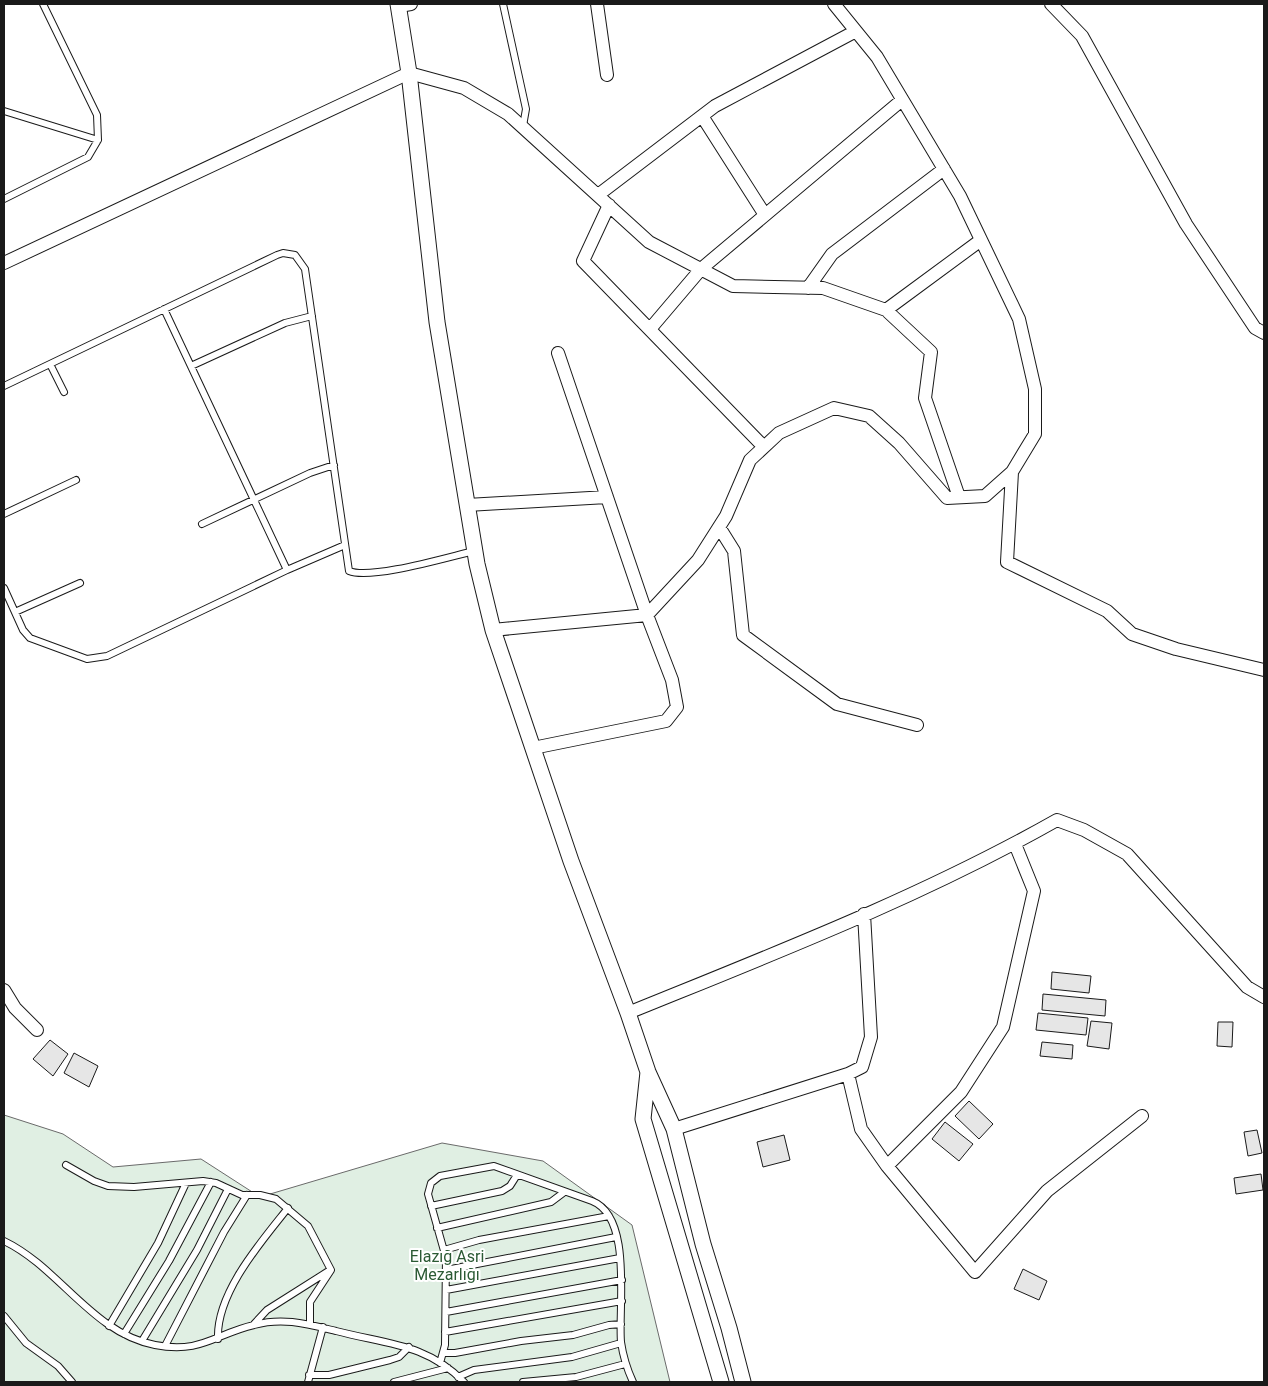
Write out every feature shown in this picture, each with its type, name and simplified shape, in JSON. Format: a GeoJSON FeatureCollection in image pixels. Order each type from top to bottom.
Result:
{"type":"FeatureCollection","features":[{"type":"Feature","properties":{"kind":"street"},"geometry":{"type":"LineString","coordinates":[[403,4],[437,322],[474,550],[493,630],[571,861],[648,1072],[674,1129],[703,1244],[729,1328],[743,1382]]}},
{"type":"Feature","properties":{"kind":"street"},"geometry":{"type":"LineString","coordinates":[[597,4],[607,75]]}},
{"type":"Feature","properties":{"kind":"street"},"geometry":{"type":"LineString","coordinates":[[493,630],[647,615],[698,560],[719,527],[750,460],[780,433],[834,408],[870,416],[899,443],[947,498],[985,496],[1012,472],[1035,434],[1035,389],[1019,319],[944,169],[877,57],[834,4]]}},
{"type":"Feature","properties":{"kind":"street"},"geometry":{"type":"LineString","coordinates":[[1051,4],[1082,36],[1186,224],[1255,328],[1264,333]]}},
{"type":"Feature","properties":{"kind":"street"},"geometry":{"type":"LineString","coordinates":[[598,196],[715,106],[856,31]]}},
{"type":"Feature","properties":{"kind":"street"},"geometry":{"type":"LineString","coordinates":[[4,263],[409,73],[464,88],[508,114],[649,242],[733,286],[823,288],[886,310],[931,352],[925,398],[960,497]]}},
{"type":"Feature","properties":{"kind":"street"},"geometry":{"type":"LineString","coordinates":[[650,329],[701,269],[902,100]]}},
{"type":"Feature","properties":{"kind":"street"},"geometry":{"type":"LineString","coordinates":[[702,116],[765,215]]}},
{"type":"Feature","properties":{"kind":"street"},"geometry":{"type":"LineString","coordinates":[[808,288],[832,254],[944,169]]}},
{"type":"Feature","properties":{"kind":"street"},"geometry":{"type":"LineString","coordinates":[[609,205],[583,261],[764,447]]}},
{"type":"Feature","properties":{"kind":"street"},"geometry":{"type":"LineString","coordinates":[[886,310],[981,240]]}},
{"type":"Feature","properties":{"kind":"street"},"geometry":{"type":"LineString","coordinates":[[533,748],[666,721],[677,707],[672,680],[647,615],[558,353]]}},
{"type":"Feature","properties":{"kind":"street"},"geometry":{"type":"LineString","coordinates":[[1012,472],[1008,562],[1107,611],[1132,634],[1176,649],[1264,670]]}},
{"type":"Feature","properties":{"kind":"street"},"geometry":{"type":"LineString","coordinates":[[467,505],[607,497]]}},
{"type":"Feature","properties":{"kind":"street"},"geometry":{"type":"LineString","coordinates":[[719,527],[734,551],[743,635],[837,704],[917,725]]}},
{"type":"Feature","properties":{"kind":"street"},"geometry":{"type":"LineString","coordinates":[[628,1013],[792,946],[864,914],[1014,844],[1057,820],[1084,830],[1127,854],[1247,987],[1264,997]]}},
{"type":"Feature","properties":{"kind":"street"},"geometry":{"type":"LineString","coordinates":[[887,1166],[961,1092],[1003,1027],[1034,891],[1014,844]]}},
{"type":"Feature","properties":{"kind":"street"},"geometry":{"type":"LineString","coordinates":[[674,1129],[848,1074],[862,1067],[871,1037],[864,914]]}},
{"type":"Feature","properties":{"kind":"street"},"geometry":{"type":"LineString","coordinates":[[4,990],[16,1008],[37,1030]]}},
{"type":"Feature","properties":{"kind":"street"},"geometry":{"type":"LineString","coordinates":[[648,1072],[644,1119],[721,1382]]}},
{"type":"Feature","properties":{"kind":"street"},"geometry":{"type":"LineString","coordinates":[[848,1074],[861,1129],[887,1166],[976,1272],[1047,1191],[1142,1116]]}},
{"type":"Feature","properties":{"kind":"lane"},"geometry":{"type":"LineString","coordinates":[[4,199],[88,157],[98,140],[97,115],[43,4]]}},
{"type":"Feature","properties":{"kind":"lane"},"geometry":{"type":"LineString","coordinates":[[504,4],[526,109],[523,126]]}},
{"type":"Feature","properties":{"kind":"lane"},"geometry":{"type":"LineString","coordinates":[[4,111],[98,140]]}},
{"type":"Feature","properties":{"kind":"lane"},"geometry":{"type":"LineString","coordinates":[[4,386],[283,253],[295,256],[303,264],[312,316],[349,571],[356,574],[422,563],[474,550]]}},
{"type":"Feature","properties":{"kind":"lane"},"geometry":{"type":"LineString","coordinates":[[164,309],[287,570]]}},
{"type":"Feature","properties":{"kind":"lane"},"geometry":{"type":"LineString","coordinates":[[191,366],[285,323],[312,316]]}},
{"type":"Feature","properties":{"kind":"lane"},"geometry":{"type":"LineString","coordinates":[[50,364],[64,392]]}},
{"type":"Feature","properties":{"kind":"lane"},"geometry":{"type":"LineString","coordinates":[[202,524],[310,473],[334,465]]}},
{"type":"Feature","properties":{"kind":"lane"},"geometry":{"type":"LineString","coordinates":[[4,514],[76,480]]}},
{"type":"Feature","properties":{"kind":"lane"},"geometry":{"type":"LineString","coordinates":[[4,588],[23,630],[30,638],[87,659],[95,659],[107,656],[287,570],[345,545]]}},
{"type":"Feature","properties":{"kind":"lane"},"geometry":{"type":"LineString","coordinates":[[15,612],[80,583]]}},
{"type":"Feature","properties":{"kind":"lane"},"geometry":{"type":"LineString","coordinates":[[66,1165],[94,1181],[108,1186],[134,1187],[211,1182],[247,1195],[276,1199],[308,1226],[331,1270]]}},
{"type":"Feature","properties":{"kind":"lane"},"geometry":{"type":"LineString","coordinates":[[440,1363],[446,1332],[446,1270],[444,1250],[431,1206],[428,1188],[440,1176],[494,1166],[563,1193],[598,1203],[609,1216],[620,1258],[622,1280],[621,1343],[625,1364],[633,1382]]}},
{"type":"Feature","properties":{"kind":"lane"},"geometry":{"type":"LineString","coordinates":[[431,1206],[502,1192],[510,1186],[517,1175]]}},
{"type":"Feature","properties":{"kind":"lane"},"geometry":{"type":"LineString","coordinates":[[124,1334],[169,1261],[211,1182]]}},
{"type":"Feature","properties":{"kind":"lane"},"geometry":{"type":"LineString","coordinates":[[109,1326],[158,1243],[186,1183]]}},
{"type":"Feature","properties":{"kind":"lane"},"geometry":{"type":"LineString","coordinates":[[142,1342],[196,1250],[228,1188]]}},
{"type":"Feature","properties":{"kind":"lane"},"geometry":{"type":"LineString","coordinates":[[437,1228],[551,1202],[563,1193]]}},
{"type":"Feature","properties":{"kind":"lane"},"geometry":{"type":"LineString","coordinates":[[165,1346],[224,1232],[247,1195]]}},
{"type":"Feature","properties":{"kind":"lane"},"geometry":{"type":"LineString","coordinates":[[218,1339],[223,1311],[242,1269],[288,1208]]}},
{"type":"Feature","properties":{"kind":"lane"},"geometry":{"type":"LineString","coordinates":[[444,1250],[486,1239],[609,1216]]}},
{"type":"Feature","properties":{"kind":"lane"},"geometry":{"type":"LineString","coordinates":[[446,1270],[616,1237]]}},
{"type":"Feature","properties":{"kind":"lane"},"geometry":{"type":"LineString","coordinates":[[4,1241],[39,1262],[87,1309],[109,1326],[142,1342],[165,1346],[189,1347],[218,1339],[253,1325],[284,1321],[310,1323],[409,1347],[448,1368],[464,1382]]}},
{"type":"Feature","properties":{"kind":"lane"},"geometry":{"type":"LineString","coordinates":[[446,1290],[620,1258]]}},
{"type":"Feature","properties":{"kind":"lane"},"geometry":{"type":"LineString","coordinates":[[310,1323],[310,1302],[331,1270]]}},
{"type":"Feature","properties":{"kind":"lane"},"geometry":{"type":"LineString","coordinates":[[253,1325],[267,1310],[331,1270]]}},
{"type":"Feature","properties":{"kind":"lane"},"geometry":{"type":"LineString","coordinates":[[446,1312],[622,1280]]}},
{"type":"Feature","properties":{"kind":"lane"},"geometry":{"type":"LineString","coordinates":[[446,1332],[622,1301]]}},
{"type":"Feature","properties":{"kind":"lane"},"geometry":{"type":"LineString","coordinates":[[4,1316],[26,1343],[58,1366],[72,1382]]}},
{"type":"Feature","properties":{"kind":"lane"},"geometry":{"type":"LineString","coordinates":[[443,1353],[455,1353],[534,1339],[573,1335],[609,1325],[621,1324]]}},
{"type":"Feature","properties":{"kind":"lane"},"geometry":{"type":"LineString","coordinates":[[323,1327],[308,1379],[390,1360],[399,1357],[409,1347]]}},
{"type":"Feature","properties":{"kind":"lane"},"geometry":{"type":"LineString","coordinates":[[458,1377],[474,1370],[572,1357],[621,1343]]}},
{"type":"Feature","properties":{"kind":"lane"},"geometry":{"type":"LineString","coordinates":[[523,1382],[576,1377],[625,1364]]}},
{"type":"Feature","properties":{"kind":"lane"},"geometry":{"type":"LineString","coordinates":[[394,1382],[448,1368]]}},
{"type":"Feature","properties":{"kind":"green space","name":"Elazığ Asri Mezarlığı"},"geometry":{"type":"Polygon","coordinates":[[[4,1115],[63,1134],[113,1167],[201,1159],[260,1197],[442,1143],[543,1161],[632,1225],[670,1382],[4,1382],[4,1115]]]}},
{"type":"Feature","properties":{"kind":"building"},"geometry":{"type":"Polygon","coordinates":[[[1052,972],[1091,976],[1089,993],[1051,989],[1052,972]]]}},
{"type":"Feature","properties":{"kind":"building"},"geometry":{"type":"Polygon","coordinates":[[[1043,994],[1106,1000],[1105,1016],[1042,1010],[1043,994]]]}},
{"type":"Feature","properties":{"kind":"building"},"geometry":{"type":"Polygon","coordinates":[[[1038,1013],[1088,1018],[1086,1035],[1036,1030],[1038,1013]]]}},
{"type":"Feature","properties":{"kind":"building"},"geometry":{"type":"Polygon","coordinates":[[[1091,1021],[1112,1023],[1109,1049],[1087,1046],[1091,1021]]]}},
{"type":"Feature","properties":{"kind":"building"},"geometry":{"type":"Polygon","coordinates":[[[1218,1022],[1233,1022],[1232,1047],[1217,1046],[1218,1022]]]}},
{"type":"Feature","properties":{"kind":"building"},"geometry":{"type":"Polygon","coordinates":[[[50,1040],[68,1054],[53,1076],[33,1059],[50,1040]]]}},
{"type":"Feature","properties":{"kind":"building"},"geometry":{"type":"Polygon","coordinates":[[[1042,1042],[1073,1045],[1072,1059],[1040,1056],[1042,1042]]]}},
{"type":"Feature","properties":{"kind":"building"},"geometry":{"type":"Polygon","coordinates":[[[74,1053],[98,1066],[89,1087],[64,1073],[74,1053]]]}},
{"type":"Feature","properties":{"kind":"building"},"geometry":{"type":"Polygon","coordinates":[[[969,1101],[993,1124],[979,1139],[955,1116],[969,1101]]]}},
{"type":"Feature","properties":{"kind":"building"},"geometry":{"type":"Polygon","coordinates":[[[945,1122],[973,1144],[959,1161],[932,1139],[945,1122]]]}},
{"type":"Feature","properties":{"kind":"building"},"geometry":{"type":"Polygon","coordinates":[[[1257,1130],[1262,1153],[1248,1156],[1244,1132],[1257,1130]]]}},
{"type":"Feature","properties":{"kind":"building"},"geometry":{"type":"Polygon","coordinates":[[[784,1135],[790,1160],[763,1167],[757,1142],[784,1135]]]}},
{"type":"Feature","properties":{"kind":"building"},"geometry":{"type":"Polygon","coordinates":[[[1261,1174],[1263,1190],[1236,1194],[1234,1178],[1261,1174]]]}},
{"type":"Feature","properties":{"kind":"building"},"geometry":{"type":"Polygon","coordinates":[[[1023,1269],[1047,1281],[1039,1300],[1014,1289],[1023,1269]]]}}]}
